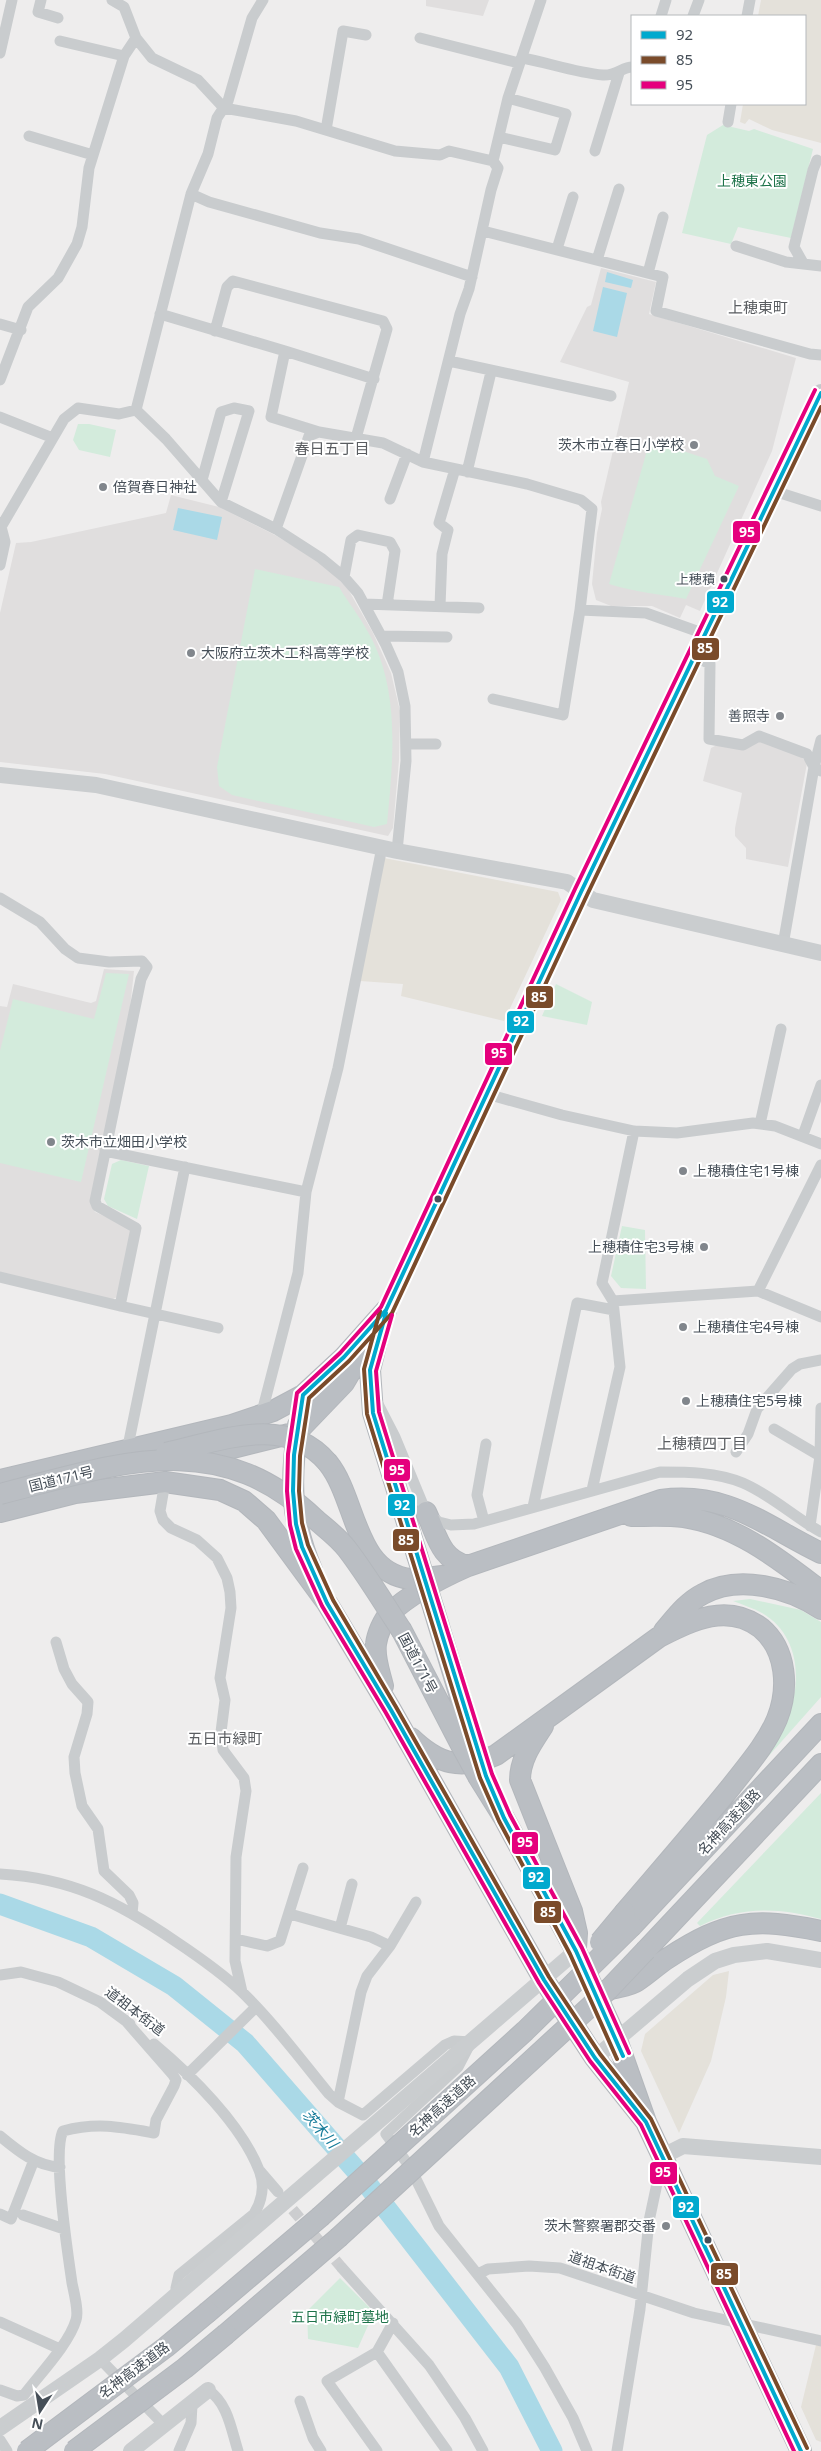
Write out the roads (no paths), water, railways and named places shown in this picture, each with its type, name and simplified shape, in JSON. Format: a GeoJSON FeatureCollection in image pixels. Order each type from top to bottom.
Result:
{"type":"FeatureCollection","features":[{"type":"Feature","properties":{"kind":"highway"},"geometry":{"type":"LineString","coordinates":[[386,1310],[373,1355],[371,1384],[373,1413],[434,1610],[468,1745]]}},
{"type":"Feature","properties":{"kind":"highway"},"geometry":{"type":"LineString","coordinates":[[127,1456],[261,1416],[303,1395],[344,1358],[386,1310]]}},
{"type":"Feature","properties":{"kind":"highway"},"geometry":{"type":"LineString","coordinates":[[75,1493],[146,1470],[297,1432],[344,1383],[386,1310]]}},
{"type":"Feature","properties":{"kind":"highway"},"geometry":{"type":"LineString","coordinates":[[303,1395],[293,1472],[296,1524],[302,1547],[327,1604]]}},
{"type":"Feature","properties":{"kind":"highway"},"geometry":{"type":"LineString","coordinates":[[0,1480],[227,1439],[260,1434],[277,1434],[301,1441],[318,1452],[328,1463],[344,1493],[362,1540],[373,1559],[391,1574],[412,1579],[446,1575]]}},
{"type":"Feature","properties":{"kind":"highway","name":"国道171号"},"geometry":{"type":"LineString","coordinates":[[0,1494],[127,1456],[204,1462],[232,1468],[264,1481],[298,1502],[347,1548],[402,1631],[468,1745],[504,1818],[576,1952],[617,2040],[646,2122],[801,2451]]}},
{"type":"Feature","properties":{"kind":"highway","name":"国道171号"},"geometry":{"type":"LineString","coordinates":[[0,1512],[75,1493],[165,1482],[220,1490],[244,1501],[266,1520],[327,1604],[391,1710],[544,1980],[595,2058],[646,2122]]}},
{"type":"Feature","properties":{"kind":"highway"},"geometry":{"type":"LineString","coordinates":[[391,1710],[375,1646],[380,1630],[389,1614],[446,1575],[468,1566],[611,1516],[661,1500],[682,1497],[702,1499],[747,1512],[821,1553]]}},
{"type":"Feature","properties":{"kind":"highway"},"geometry":{"type":"LineString","coordinates":[[426,1512],[446,1554],[455,1563],[468,1566]]}},
{"type":"Feature","properties":{"kind":"highway"},"geometry":{"type":"LineString","coordinates":[[611,1516],[685,1518],[711,1524],[759,1546],[821,1591]]}},
{"type":"Feature","properties":{"kind":"highway"},"geometry":{"type":"LineString","coordinates":[[401,1729],[425,1752],[459,1764],[478,1763],[496,1755],[659,1637],[690,1603],[704,1593],[722,1587],[760,1585],[799,1596],[821,1609]]}},
{"type":"Feature","properties":{"kind":"highway"},"geometry":{"type":"LineString","coordinates":[[628,1919],[766,1740],[783,1699],[784,1678],[781,1660],[774,1643],[761,1629],[748,1620],[720,1614],[703,1617],[659,1637]]}},
{"type":"Feature","properties":{"kind":"highway"},"geometry":{"type":"LineString","coordinates":[[548,1718],[525,1756],[520,1768],[520,1780],[572,1911],[577,1933],[576,1952]]}},
{"type":"Feature","properties":{"kind":"highway","name":"名神高速道路"},"geometry":{"type":"LineString","coordinates":[[27,2451],[166,2347],[208,2312],[320,2217],[525,2031],[628,1919],[821,1724]]}},
{"type":"Feature","properties":{"kind":"highway","name":"名神高速道路"},"geometry":{"type":"LineString","coordinates":[[74,2451],[185,2368],[226,2334],[338,2238],[608,1990],[650,1958],[821,1764]]}},
{"type":"Feature","properties":{"kind":"highway"},"geometry":{"type":"LineString","coordinates":[[650,1958],[698,1938],[738,1925],[776,1923],[821,1931]]}},
{"type":"Feature","properties":{"kind":"main road"},"geometry":{"type":"LineString","coordinates":[[386,1310],[581,892],[821,393]]}},
{"type":"Feature","properties":{"kind":"street"},"geometry":{"type":"LineString","coordinates":[[0,53],[12,0]]}},
{"type":"Feature","properties":{"kind":"street"},"geometry":{"type":"LineString","coordinates":[[41,0],[38,12],[58,18]]}},
{"type":"Feature","properties":{"kind":"street"},"geometry":{"type":"LineString","coordinates":[[112,0],[125,3],[136,38],[152,58],[198,80],[224,108],[296,121],[395,151],[440,155],[449,151],[493,161],[498,168],[472,277],[423,462]]}},
{"type":"Feature","properties":{"kind":"street"},"geometry":{"type":"LineString","coordinates":[[136,410],[190,194],[208,154],[218,118],[224,108],[252,18],[263,0]]}},
{"type":"Feature","properties":{"kind":"street"},"geometry":{"type":"LineString","coordinates":[[493,161],[508,98],[541,0]]}},
{"type":"Feature","properties":{"kind":"street"},"geometry":{"type":"LineString","coordinates":[[661,15],[666,0]]}},
{"type":"Feature","properties":{"kind":"street"},"geometry":{"type":"LineString","coordinates":[[694,15],[699,0]]}},
{"type":"Feature","properties":{"kind":"street"},"geometry":{"type":"LineString","coordinates":[[747,15],[750,0]]}},
{"type":"Feature","properties":{"kind":"street"},"geometry":{"type":"LineString","coordinates":[[326,130],[344,31],[366,35]]}},
{"type":"Feature","properties":{"kind":"street"},"geometry":{"type":"LineString","coordinates":[[0,380],[3,366],[21,330],[28,308],[58,278],[77,244],[82,227],[84,194],[93,155],[124,56],[136,38]]}},
{"type":"Feature","properties":{"kind":"street"},"geometry":{"type":"LineString","coordinates":[[420,38],[604,76],[619,73],[631,67]]}},
{"type":"Feature","properties":{"kind":"street"},"geometry":{"type":"LineString","coordinates":[[60,41],[124,56]]}},
{"type":"Feature","properties":{"kind":"street"},"geometry":{"type":"LineString","coordinates":[[595,151],[619,73]]}},
{"type":"Feature","properties":{"kind":"street"},"geometry":{"type":"LineString","coordinates":[[499,137],[555,150],[566,114],[508,98]]}},
{"type":"Feature","properties":{"kind":"street"},"geometry":{"type":"LineString","coordinates":[[728,122],[731,105]]}},
{"type":"Feature","properties":{"kind":"street"},"geometry":{"type":"LineString","coordinates":[[29,136],[93,155]]}},
{"type":"Feature","properties":{"kind":"street"},"geometry":{"type":"LineString","coordinates":[[803,263],[794,247],[817,160]]}},
{"type":"Feature","properties":{"kind":"street"},"geometry":{"type":"LineString","coordinates":[[598,260],[619,189]]}},
{"type":"Feature","properties":{"kind":"street"},"geometry":{"type":"LineString","coordinates":[[190,194],[209,202],[320,233],[359,239],[472,277]]}},
{"type":"Feature","properties":{"kind":"street"},"geometry":{"type":"LineString","coordinates":[[556,249],[574,197]]}},
{"type":"Feature","properties":{"kind":"street"},"geometry":{"type":"LineString","coordinates":[[648,274],[663,217]]}},
{"type":"Feature","properties":{"kind":"street"},"geometry":{"type":"LineString","coordinates":[[482,231],[663,277],[656,311],[810,354],[821,355]]}},
{"type":"Feature","properties":{"kind":"street"},"geometry":{"type":"LineString","coordinates":[[736,246],[786,262],[821,266]]}},
{"type":"Feature","properties":{"kind":"street"},"geometry":{"type":"LineString","coordinates":[[215,331],[227,287],[233,281],[383,321],[388,329],[356,438]]}},
{"type":"Feature","properties":{"kind":"street"},"geometry":{"type":"LineString","coordinates":[[160,314],[374,379]]}},
{"type":"Feature","properties":{"kind":"street"},"geometry":{"type":"LineString","coordinates":[[0,324],[21,330]]}},
{"type":"Feature","properties":{"kind":"street"},"geometry":{"type":"LineString","coordinates":[[285,351],[271,417],[319,432],[383,443],[423,462],[527,484],[581,500],[592,509],[580,610],[562,715],[493,699]]}},
{"type":"Feature","properties":{"kind":"street"},"geometry":{"type":"LineString","coordinates":[[449,361],[491,372],[611,396]]}},
{"type":"Feature","properties":{"kind":"street"},"geometry":{"type":"LineString","coordinates":[[467,472],[491,372]]}},
{"type":"Feature","properties":{"kind":"street"},"geometry":{"type":"LineString","coordinates":[[0,565],[5,542],[1,525],[64,419],[78,408],[119,414],[136,410]]}},
{"type":"Feature","properties":{"kind":"street"},"geometry":{"type":"LineString","coordinates":[[202,480],[221,412],[234,408],[249,411],[221,502]]}},
{"type":"Feature","properties":{"kind":"street"},"geometry":{"type":"LineString","coordinates":[[136,410],[166,439],[221,502],[276,529],[321,558],[344,577],[358,593],[382,636],[398,672],[405,706],[406,744],[389,849],[338,1068],[306,1192],[298,1273],[261,1416]]}},
{"type":"Feature","properties":{"kind":"street"},"geometry":{"type":"LineString","coordinates":[[0,417],[53,438]]}},
{"type":"Feature","properties":{"kind":"street"},"geometry":{"type":"LineString","coordinates":[[276,529],[309,436],[319,432]]}},
{"type":"Feature","properties":{"kind":"street"},"geometry":{"type":"LineString","coordinates":[[390,499],[407,454]]}},
{"type":"Feature","properties":{"kind":"street"},"geometry":{"type":"LineString","coordinates":[[440,606],[442,554],[448,530],[439,523],[454,469]]}},
{"type":"Feature","properties":{"kind":"street"},"geometry":{"type":"LineString","coordinates":[[774,491],[821,506]]}},
{"type":"Feature","properties":{"kind":"street"},"geometry":{"type":"LineString","coordinates":[[344,577],[351,540],[358,535],[390,542],[395,551],[386,605]]}},
{"type":"Feature","properties":{"kind":"street"},"geometry":{"type":"LineString","coordinates":[[364,604],[480,608]]}},
{"type":"Feature","properties":{"kind":"street"},"geometry":{"type":"LineString","coordinates":[[580,610],[646,613],[705,634]]}},
{"type":"Feature","properties":{"kind":"street"},"geometry":{"type":"LineString","coordinates":[[382,636],[447,637]]}},
{"type":"Feature","properties":{"kind":"street"},"geometry":{"type":"LineString","coordinates":[[694,656],[710,664],[709,739],[742,745],[759,736],[807,754],[818,769]]}},
{"type":"Feature","properties":{"kind":"street"},"geometry":{"type":"LineString","coordinates":[[783,945],[818,769],[821,740]]}},
{"type":"Feature","properties":{"kind":"street"},"geometry":{"type":"LineString","coordinates":[[406,744],[436,744]]}},
{"type":"Feature","properties":{"kind":"street"},"geometry":{"type":"LineString","coordinates":[[0,775],[96,785],[389,849],[568,882],[593,900],[821,953]]}},
{"type":"Feature","properties":{"kind":"street"},"geometry":{"type":"LineString","coordinates":[[0,898],[40,922],[65,949],[78,958],[109,962],[142,961],[147,967],[141,979],[95,1201],[97,1206],[136,1228],[120,1306]]}},
{"type":"Feature","properties":{"kind":"street"},"geometry":{"type":"LineString","coordinates":[[760,1124],[781,1029]]}},
{"type":"Feature","properties":{"kind":"street"},"geometry":{"type":"LineString","coordinates":[[803,1135],[821,1085]]}},
{"type":"Feature","properties":{"kind":"street"},"geometry":{"type":"LineString","coordinates":[[487,1094],[562,1115],[634,1131],[677,1133],[735,1125],[760,1124],[803,1135],[821,1144]]}},
{"type":"Feature","properties":{"kind":"street"},"geometry":{"type":"LineString","coordinates":[[592,1490],[620,1367],[614,1305],[602,1283],[634,1131]]}},
{"type":"Feature","properties":{"kind":"street"},"geometry":{"type":"LineString","coordinates":[[105,1151],[306,1192]]}},
{"type":"Feature","properties":{"kind":"street"},"geometry":{"type":"LineString","coordinates":[[758,1291],[821,1165]]}},
{"type":"Feature","properties":{"kind":"street"},"geometry":{"type":"LineString","coordinates":[[127,1456],[185,1167]]}},
{"type":"Feature","properties":{"kind":"street"},"geometry":{"type":"LineString","coordinates":[[0,1277],[218,1328]]}},
{"type":"Feature","properties":{"kind":"street"},"geometry":{"type":"LineString","coordinates":[[533,1507],[542,1442],[577,1303],[614,1305],[758,1291],[821,1317]]}},
{"type":"Feature","properties":{"kind":"street"},"geometry":{"type":"LineString","coordinates":[[736,1452],[748,1434],[757,1409],[792,1369],[800,1364],[821,1360]]}},
{"type":"Feature","properties":{"kind":"street"},"geometry":{"type":"LineString","coordinates":[[371,1384],[375,1399],[395,1437],[426,1512],[439,1522],[451,1525],[484,1521],[660,1472],[688,1472],[716,1475],[743,1483],[821,1532]]}},
{"type":"Feature","properties":{"kind":"street"},"geometry":{"type":"LineString","coordinates":[[810,1526],[820,1456],[821,1414]]}},
{"type":"Feature","properties":{"kind":"street"},"geometry":{"type":"LineString","coordinates":[[774,1428],[820,1456]]}},
{"type":"Feature","properties":{"kind":"street"},"geometry":{"type":"LineString","coordinates":[[484,1521],[477,1495],[486,1444]]}},
{"type":"Feature","properties":{"kind":"street"},"geometry":{"type":"LineString","coordinates":[[165,1482],[160,1511],[163,1520],[171,1528],[198,1540],[217,1558],[227,1578],[230,1592],[231,1608],[220,1678],[224,1700],[222,1740],[227,1758],[244,1778],[246,1791],[236,1857],[236,1961],[242,1992]]}},
{"type":"Feature","properties":{"kind":"street"},"geometry":{"type":"LineString","coordinates":[[56,1642],[68,1676],[88,1702],[87,1714],[74,1757],[75,1773],[82,1806],[98,1830],[104,1871],[129,1895],[133,1903],[132,1914]]}},
{"type":"Feature","properties":{"kind":"street"},"geometry":{"type":"LineString","coordinates":[[236,1939],[267,1946],[280,1941],[303,1868]]}},
{"type":"Feature","properties":{"kind":"street"},"geometry":{"type":"LineString","coordinates":[[0,1874],[31,1876],[65,1884],[110,1901],[203,1959],[242,1992],[253,2009],[338,2102],[366,2122]]}},
{"type":"Feature","properties":{"kind":"street"},"geometry":{"type":"LineString","coordinates":[[340,1928],[352,1884]]}},
{"type":"Feature","properties":{"kind":"street"},"geometry":{"type":"LineString","coordinates":[[338,2102],[361,1992],[367,1976],[390,1946],[416,1902]]}},
{"type":"Feature","properties":{"kind":"street"},"geometry":{"type":"LineString","coordinates":[[290,1914],[371,1937],[390,1946]]}},
{"type":"Feature","properties":{"kind":"street"},"geometry":{"type":"LineString","coordinates":[[595,2058],[688,1979],[714,1961],[734,1955],[767,1951],[821,1960]]}},
{"type":"Feature","properties":{"kind":"street"},"geometry":{"type":"LineString","coordinates":[[0,2428],[100,2359],[177,2296],[295,2194],[366,2122],[471,2042],[576,1952]]}},
{"type":"Feature","properties":{"kind":"street","name":"道祖本街道"},"geometry":{"type":"LineString","coordinates":[[0,1975],[21,1972],[58,1982],[100,2002],[125,2020],[189,2073],[241,2138],[259,2171]]}},
{"type":"Feature","properties":{"kind":"street"},"geometry":{"type":"LineString","coordinates":[[189,2073],[253,2009]]}},
{"type":"Feature","properties":{"kind":"street"},"geometry":{"type":"LineString","coordinates":[[0,2390],[17,2396],[24,2395],[60,2349],[77,2319],[64,2229],[60,2167],[61,2136],[63,2131],[85,2125],[112,2125],[154,2133],[156,2120],[176,2080],[125,2020]]}},
{"type":"Feature","properties":{"kind":"street"},"geometry":{"type":"LineString","coordinates":[[471,2042],[458,2067],[386,2134],[410,2167],[439,2226],[517,2324],[545,2368],[573,2418],[587,2451]]}},
{"type":"Feature","properties":{"kind":"street"},"geometry":{"type":"LineString","coordinates":[[0,2136],[19,2152],[34,2160],[47,2166],[60,2167]]}},
{"type":"Feature","properties":{"kind":"street"},"geometry":{"type":"LineString","coordinates":[[617,2451],[641,2296],[649,2221],[663,2156],[683,2146],[821,2157]]}},
{"type":"Feature","properties":{"kind":"street"},"geometry":{"type":"LineString","coordinates":[[0,2214],[11,2219],[34,2160]]}},
{"type":"Feature","properties":{"kind":"street"},"geometry":{"type":"LineString","coordinates":[[177,2296],[176,2288],[180,2275],[254,2214],[261,2198],[262,2188],[259,2171]]}},
{"type":"Feature","properties":{"kind":"street"},"geometry":{"type":"LineString","coordinates":[[259,2171],[278,2192]]}},
{"type":"Feature","properties":{"kind":"street"},"geometry":{"type":"LineString","coordinates":[[23,2215],[64,2229]]}},
{"type":"Feature","properties":{"kind":"street","name":"道祖本街道"},"geometry":{"type":"LineString","coordinates":[[478,2274],[488,2269],[544,2266],[576,2272],[641,2296],[743,2325],[821,2340]]}},
{"type":"Feature","properties":{"kind":"street"},"geometry":{"type":"LineString","coordinates":[[342,2268],[429,2365],[465,2418],[483,2451]]}},
{"type":"Feature","properties":{"kind":"street"},"geometry":{"type":"LineString","coordinates":[[0,2322],[60,2349]]}},
{"type":"Feature","properties":{"kind":"street"},"geometry":{"type":"LineString","coordinates":[[377,2451],[327,2381],[376,2352],[393,2323]]}},
{"type":"Feature","properties":{"kind":"street"},"geometry":{"type":"LineString","coordinates":[[376,2352],[447,2451]]}},
{"type":"Feature","properties":{"kind":"street"},"geometry":{"type":"LineString","coordinates":[[100,2359],[164,2425]]}},
{"type":"Feature","properties":{"kind":"street"},"geometry":{"type":"LineString","coordinates":[[131,2451],[192,2405],[208,2390],[218,2396],[224,2407],[238,2451]]}},
{"type":"Feature","properties":{"kind":"street"},"geometry":{"type":"LineString","coordinates":[[300,2402],[313,2438],[321,2451]]}},
{"type":"Feature","properties":{"kind":"street"},"geometry":{"type":"LineString","coordinates":[[178,2451],[191,2423],[192,2405]]}},
{"type":"Feature","properties":{"kind":"street"},"geometry":{"type":"LineString","coordinates":[[0,2440],[7,2451]]}},
{"type":"Feature","properties":{"kind":"water"},"geometry":{"type":"Polygon","coordinates":[[[607,272],[633,280],[631,288],[605,282],[607,272]]]}},
{"type":"Feature","properties":{"kind":"water"},"geometry":{"type":"Polygon","coordinates":[[[603,287],[627,293],[617,337],[593,331],[603,287]]]}},
{"type":"Feature","properties":{"kind":"water"},"geometry":{"type":"Polygon","coordinates":[[[178,508],[222,517],[217,540],[173,530],[178,508]]]}},
{"type":"Feature","properties":{"kind":"waterway","name":"茨木川"},"geometry":{"type":"LineString","coordinates":[[0,1904],[91,1937],[174,1986],[245,2043],[361,2176],[509,2367],[552,2451]]}},
{"type":"Feature","properties":{"kind":"tunnel"},"geometry":{"type":"LineString","coordinates":[[282,2197],[342,2268]]}},
{"type":"Feature","properties":{"kind":"place","name":"茨木市立春日小学校"},"geometry":{"type":"Point","coordinates":[694,445]}},
{"type":"Feature","properties":{"kind":"place","name":"倍賀春日神社"},"geometry":{"type":"Point","coordinates":[103,487]}},
{"type":"Feature","properties":{"kind":"place","name":"上穂積"},"geometry":{"type":"Point","coordinates":[724,579]}},
{"type":"Feature","properties":{"kind":"place","name":"大阪府立茨木工科高等学校"},"geometry":{"type":"Point","coordinates":[191,653]}},
{"type":"Feature","properties":{"kind":"place","name":"善照寺"},"geometry":{"type":"Point","coordinates":[780,716]}},
{"type":"Feature","properties":{"kind":"place","name":"茨木市立畑田小学校"},"geometry":{"type":"Point","coordinates":[51,1142]}},
{"type":"Feature","properties":{"kind":"place","name":"上穂積住宅1号棟"},"geometry":{"type":"Point","coordinates":[683,1171]}},
{"type":"Feature","properties":{"kind":"place","name":"上穂積住宅3号棟"},"geometry":{"type":"Point","coordinates":[704,1247]}},
{"type":"Feature","properties":{"kind":"place","name":"上穂積住宅4号棟"},"geometry":{"type":"Point","coordinates":[683,1327]}},
{"type":"Feature","properties":{"kind":"place","name":"上穂積住宅5号棟"},"geometry":{"type":"Point","coordinates":[686,1401]}},
{"type":"Feature","properties":{"kind":"place","name":"茨木警察署郡交番"},"geometry":{"type":"Point","coordinates":[666,2226]}},
{"type":"Feature","properties":{"kind":"district","name":"上穂東町"},"geometry":{"type":"Point","coordinates":[758,308]}},
{"type":"Feature","properties":{"kind":"district","name":"春日五丁目"},"geometry":{"type":"Point","coordinates":[332,449]}},
{"type":"Feature","properties":{"kind":"district","name":"上穂積四丁目"},"geometry":{"type":"Point","coordinates":[702,1444]}},
{"type":"Feature","properties":{"kind":"district","name":"五日市緑町"},"geometry":{"type":"Point","coordinates":[225,1739]}},
{"type":"Feature","properties":{"kind":"park label","name":"上穂東公園"},"geometry":{"type":"Point","coordinates":[752,181]}},
{"type":"Feature","properties":{"kind":"park label","name":"五日市緑町墓地"},"geometry":{"type":"Point","coordinates":[340,2317]}}]}
